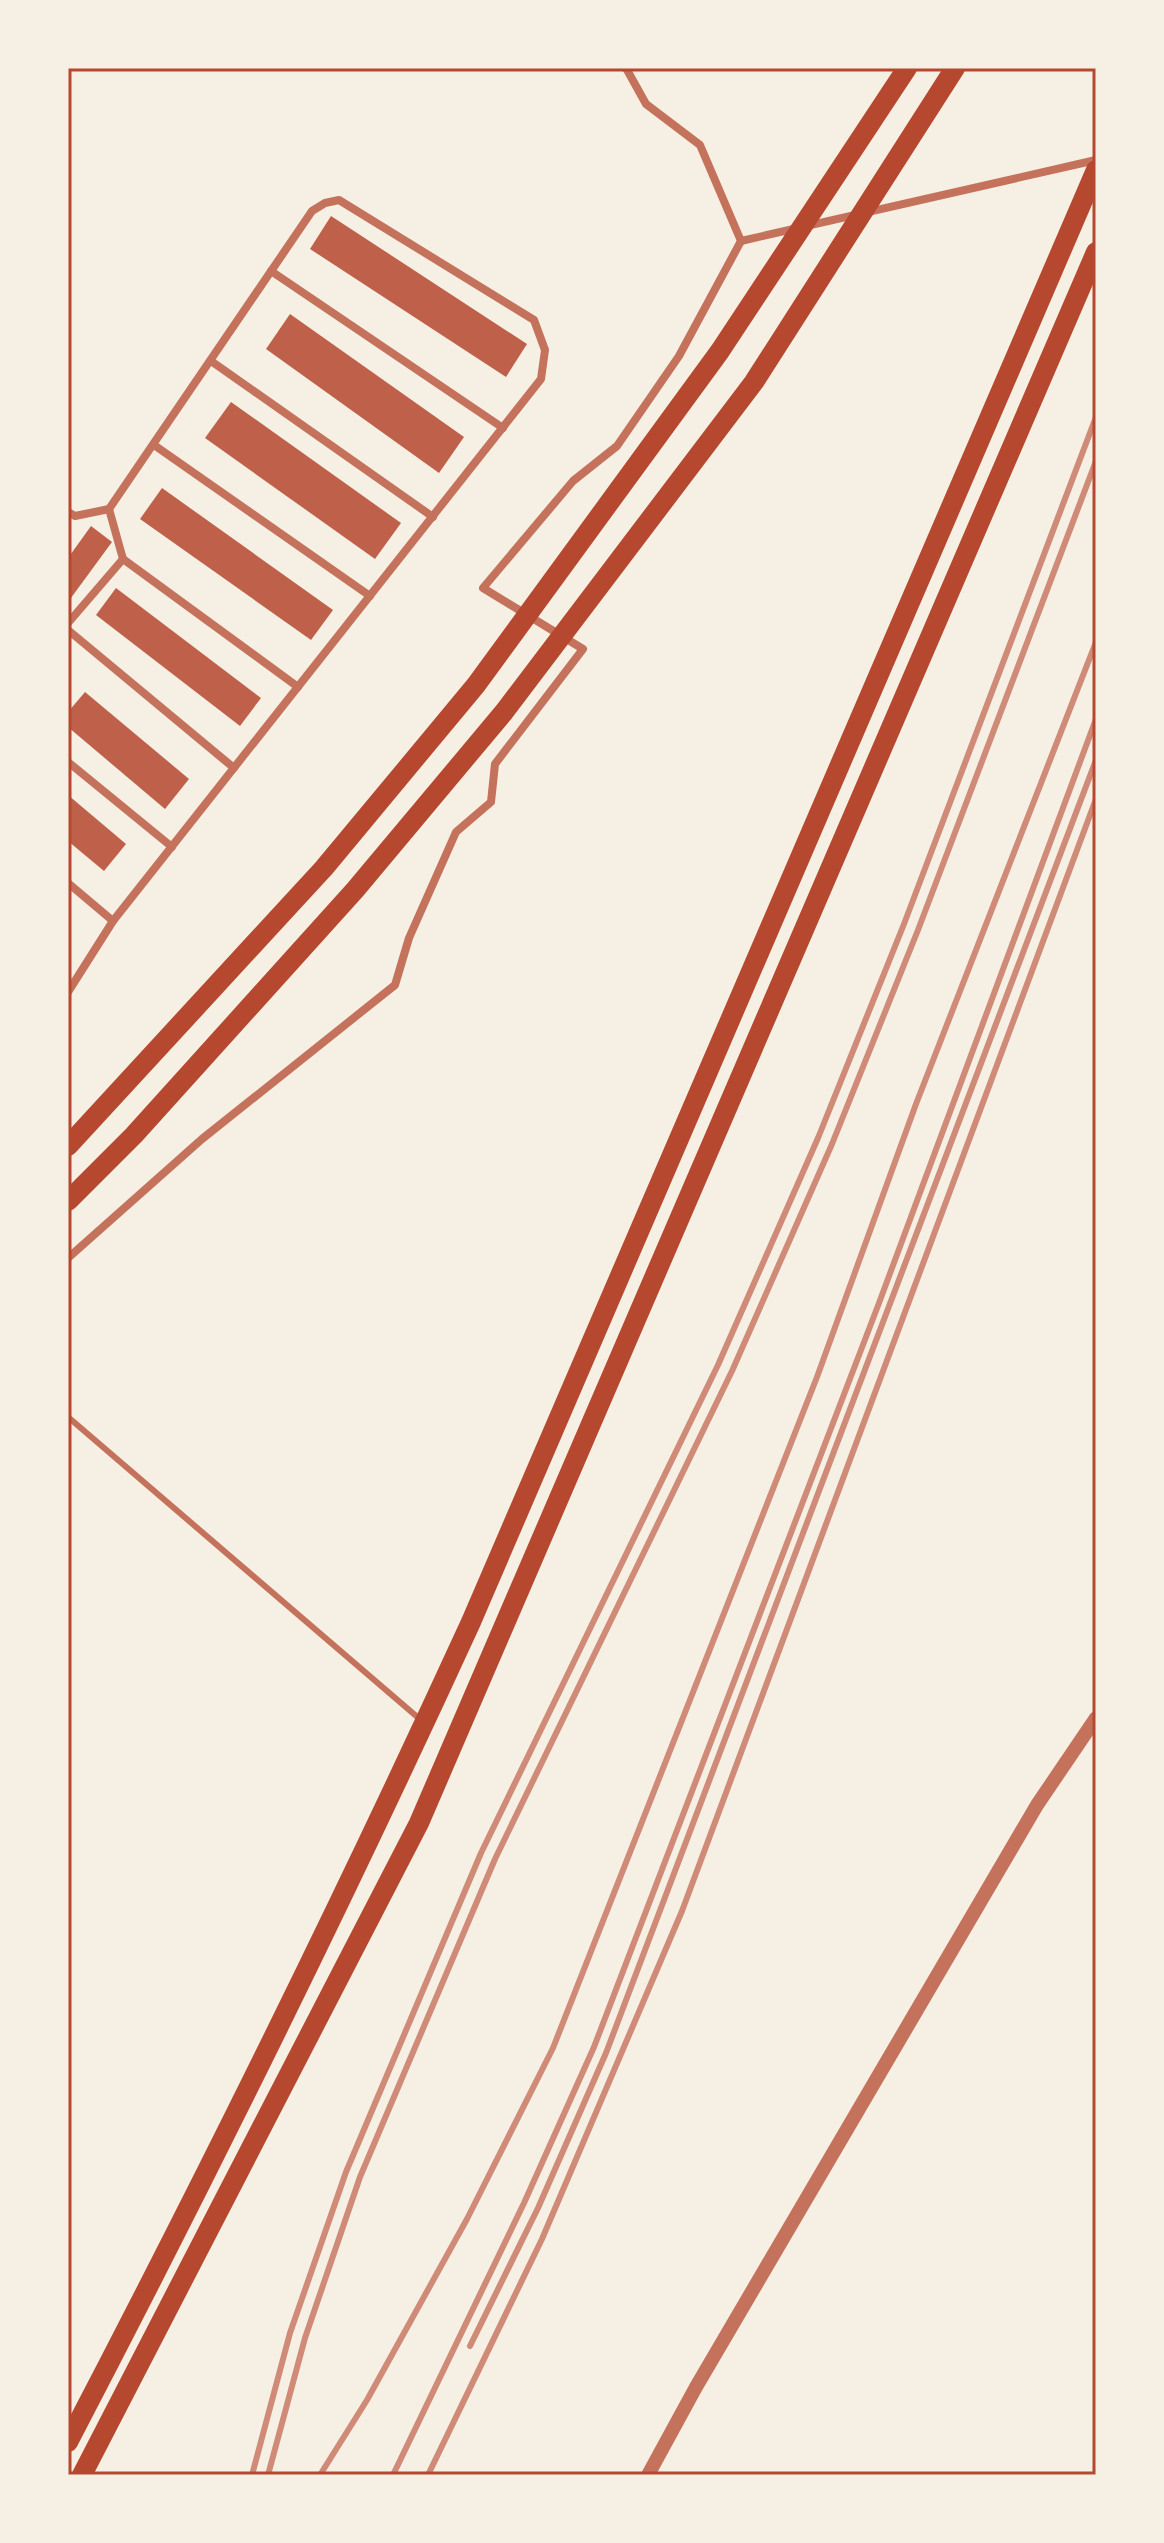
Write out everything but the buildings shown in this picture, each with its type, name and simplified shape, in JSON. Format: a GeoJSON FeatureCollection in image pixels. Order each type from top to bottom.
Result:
{"type":"FeatureCollection","features":[{"type":"Feature","properties":{"kind":"main road"},"geometry":{"type":"LineString","coordinates":[[68,1146],[324,868],[476,685],[720,351],[907,68]]}},
{"type":"Feature","properties":{"kind":"main road"},"geometry":{"type":"LineString","coordinates":[[68,1201],[134,1135],[355,890],[504,712],[754,382],[955,68]]}},
{"type":"Feature","properties":{"kind":"main road"},"geometry":{"type":"LineString","coordinates":[[68,2442],[229,2132],[425,1723],[1096,170]]}},
{"type":"Feature","properties":{"kind":"main road"},"geometry":{"type":"LineString","coordinates":[[82,2475],[419,1823],[1096,252]]}},
{"type":"Feature","properties":{"kind":"street"},"geometry":{"type":"LineString","coordinates":[[626,68],[646,104],[700,145],[741,241]]}},
{"type":"Feature","properties":{"kind":"street"},"geometry":{"type":"LineString","coordinates":[[68,1258],[202,1139],[395,985],[409,938],[456,832],[491,802],[495,764],[583,649],[483,588],[573,481],[617,446],[679,356],[741,241],[1096,160]]}},
{"type":"Feature","properties":{"kind":"street"},"geometry":{"type":"LineString","coordinates":[[68,512],[75,516],[109,509],[312,211],[339,200],[534,320],[545,350],[541,379],[113,921],[71,981],[68,992]]}},
{"type":"Feature","properties":{"kind":"street"},"geometry":{"type":"LineString","coordinates":[[271,271],[503,428]]}},
{"type":"Feature","properties":{"kind":"street"},"geometry":{"type":"LineString","coordinates":[[211,361],[433,517]]}},
{"type":"Feature","properties":{"kind":"street"},"geometry":{"type":"LineString","coordinates":[[154,445],[370,596]]}},
{"type":"Feature","properties":{"kind":"street"},"geometry":{"type":"LineString","coordinates":[[109,509],[123,559],[298,687]]}},
{"type":"Feature","properties":{"kind":"street"},"geometry":{"type":"LineString","coordinates":[[68,623],[123,559]]}},
{"type":"Feature","properties":{"kind":"street"},"geometry":{"type":"LineString","coordinates":[[68,630],[234,768]]}},
{"type":"Feature","properties":{"kind":"street"},"geometry":{"type":"LineString","coordinates":[[68,762],[172,847]]}},
{"type":"Feature","properties":{"kind":"street"},"geometry":{"type":"LineString","coordinates":[[68,883],[113,921]]}},
{"type":"Feature","properties":{"kind":"street"},"geometry":{"type":"LineString","coordinates":[[648,2475],[696,2387],[1037,1805],[1096,1718]]}},
{"type":"Feature","properties":{"kind":"lane"},"geometry":{"type":"LineString","coordinates":[[68,1417],[425,1723]]}},
{"type":"Feature","properties":{"kind":"railway"},"geometry":{"type":"LineString","coordinates":[[252,2475],[290,2333],[346,2172],[481,1853],[718,1365],[818,1138],[904,924],[1096,417]]}},
{"type":"Feature","properties":{"kind":"railway"},"geometry":{"type":"LineString","coordinates":[[268,2475],[305,2338],[360,2177],[495,1859],[732,1371],[832,1144],[918,930],[1096,461]]}},
{"type":"Feature","properties":{"kind":"railway"},"geometry":{"type":"LineString","coordinates":[[320,2475],[367,2400],[467,2219],[553,2048],[817,1377],[916,1104],[1096,642]]}},
{"type":"Feature","properties":{"kind":"railway"},"geometry":{"type":"LineString","coordinates":[[393,2475],[524,2203],[594,2047],[879,1303],[1096,719]]}},
{"type":"Feature","properties":{"kind":"railway"},"geometry":{"type":"LineString","coordinates":[[470,2346],[538,2208],[606,2053],[1096,760]]}},
{"type":"Feature","properties":{"kind":"railway"},"geometry":{"type":"LineString","coordinates":[[428,2475],[542,2239],[682,1911],[1096,799]]}}]}
